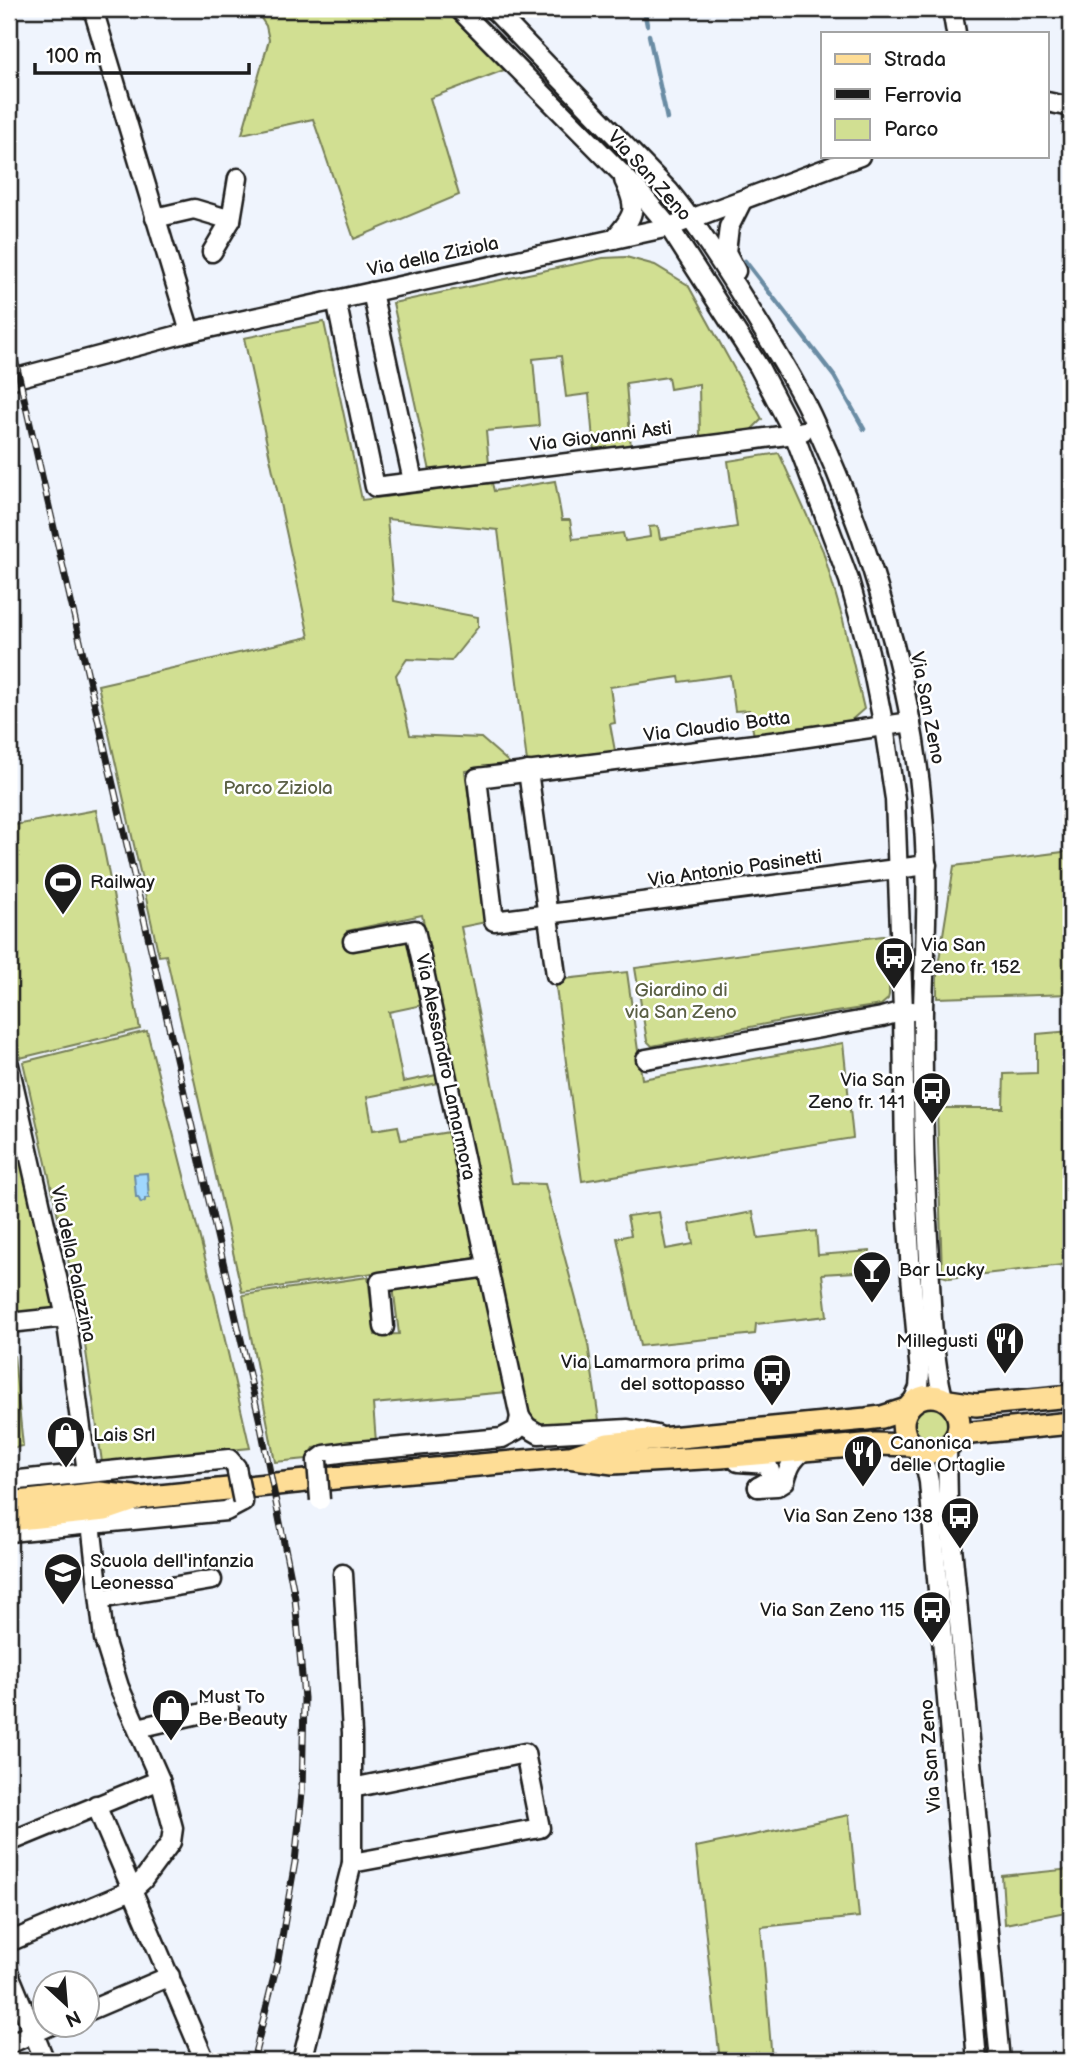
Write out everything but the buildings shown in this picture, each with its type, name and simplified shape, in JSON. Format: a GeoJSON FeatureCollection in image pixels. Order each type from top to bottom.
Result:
{"type":"FeatureCollection","features":[{"type":"Feature","properties":{"kind":"main road"},"geometry":{"type":"LineString","coordinates":[[9,1503],[100,1493],[140,1498],[568,1457],[608,1444],[883,1417],[930,1395],[976,1405],[1071,1396]]}},
{"type":"Feature","properties":{"kind":"main road"},"geometry":{"type":"LineString","coordinates":[[946,1399],[959,1416],[960,1424],[951,1444]]}},
{"type":"Feature","properties":{"kind":"main road"},"geometry":{"type":"LineString","coordinates":[[909,1406],[903,1428],[915,1447]]}},
{"type":"Feature","properties":{"kind":"main road"},"geometry":{"type":"LineString","coordinates":[[568,1457],[613,1464],[876,1444],[915,1447],[932,1452],[971,1433],[1071,1423]]}},
{"type":"Feature","properties":{"kind":"main road"},"geometry":{"type":"LineString","coordinates":[[9,1520],[105,1510],[140,1498]]}},
{"type":"Feature","properties":{"kind":"street"},"geometry":{"type":"LineString","coordinates":[[93,9],[190,332]]}},
{"type":"Feature","properties":{"kind":"street","name":"Via San Zeno"},"geometry":{"type":"LineString","coordinates":[[459,9],[619,171],[669,227],[759,367],[794,434],[849,580],[869,652],[895,799],[903,1011],[905,1163],[920,1373],[919,1388],[909,1406]]}},
{"type":"Feature","properties":{"kind":"street","name":"Via San Zeno"},"geometry":{"type":"LineString","coordinates":[[493,9],[669,191],[692,220],[780,356],[817,426],[849,502],[874,574],[911,722],[921,796],[926,864],[923,1163],[935,1346],[946,1399]]}},
{"type":"Feature","properties":{"kind":"street"},"geometry":{"type":"LineString","coordinates":[[951,9],[956,32]]}},
{"type":"Feature","properties":{"kind":"street"},"geometry":{"type":"LineString","coordinates":[[1048,102],[1071,107]]}},
{"type":"Feature","properties":{"kind":"street","name":"Via della Ziziola"},"geometry":{"type":"LineString","coordinates":[[9,380],[190,332],[669,227],[855,158]]}},
{"type":"Feature","properties":{"kind":"street"},"geometry":{"type":"LineString","coordinates":[[614,239],[628,222],[634,209],[631,194],[619,171]]}},
{"type":"Feature","properties":{"kind":"street"},"geometry":{"type":"LineString","coordinates":[[212,252],[232,220],[238,178]]}},
{"type":"Feature","properties":{"kind":"street"},"geometry":{"type":"LineString","coordinates":[[742,201],[729,227],[726,251],[757,305],[761,328]]}},
{"type":"Feature","properties":{"kind":"street"},"geometry":{"type":"LineString","coordinates":[[155,218],[194,209],[232,220]]}},
{"type":"Feature","properties":{"kind":"street"},"geometry":{"type":"LineString","coordinates":[[372,292],[413,481]]}},
{"type":"Feature","properties":{"kind":"street","name":"Via Giovanni Asti"},"geometry":{"type":"LineString","coordinates":[[336,300],[375,487],[794,434]]}},
{"type":"Feature","properties":{"kind":"street"},"geometry":{"type":"LineString","coordinates":[[794,434],[817,426]]}},
{"type":"Feature","properties":{"kind":"street","name":"Via Claudio Botta"},"geometry":{"type":"LineString","coordinates":[[495,922],[477,778],[911,722]]}},
{"type":"Feature","properties":{"kind":"street"},"geometry":{"type":"LineString","coordinates":[[528,771],[556,975]]}},
{"type":"Feature","properties":{"kind":"street","name":"Via Antonio Pasinetti"},"geometry":{"type":"LineString","coordinates":[[495,922],[926,864]]}},
{"type":"Feature","properties":{"kind":"street","name":"Via Alessandro Lamarmora"},"geometry":{"type":"LineString","coordinates":[[353,941],[415,930],[520,1417]]}},
{"type":"Feature","properties":{"kind":"street"},"geometry":{"type":"LineString","coordinates":[[646,1059],[903,1011],[923,1011]]}},
{"type":"Feature","properties":{"kind":"street","name":"Via della Palazzina"},"geometry":{"type":"LineString","coordinates":[[9,1065],[66,1317],[87,1472]]}},
{"type":"Feature","properties":{"kind":"street"},"geometry":{"type":"LineString","coordinates":[[384,1327],[380,1282],[488,1267]]}},
{"type":"Feature","properties":{"kind":"street"},"geometry":{"type":"LineString","coordinates":[[9,1323],[66,1317]]}},
{"type":"Feature","properties":{"kind":"street"},"geometry":{"type":"LineString","coordinates":[[520,1417],[527,1427],[539,1434],[628,1429],[667,1437]]}},
{"type":"Feature","properties":{"kind":"street"},"geometry":{"type":"LineString","coordinates":[[320,1500],[317,1461],[325,1455],[502,1438],[517,1430],[520,1417]]}},
{"type":"Feature","properties":{"kind":"street","name":"Via San Zeno"},"geometry":{"type":"LineString","coordinates":[[951,1444],[948,1503],[1000,2061]]}},
{"type":"Feature","properties":{"kind":"street","name":"Via San Zeno"},"geometry":{"type":"LineString","coordinates":[[915,1447],[928,1472],[977,2061]]}},
{"type":"Feature","properties":{"kind":"street"},"geometry":{"type":"LineString","coordinates":[[721,1457],[742,1463],[767,1464],[770,1471],[769,1480],[758,1488],[777,1486],[785,1481],[789,1466],[796,1455],[806,1449]]}},
{"type":"Feature","properties":{"kind":"street"},"geometry":{"type":"LineString","coordinates":[[9,1481],[229,1459],[236,1467],[243,1502],[226,1511],[9,1532]]}},
{"type":"Feature","properties":{"kind":"street"},"geometry":{"type":"LineString","coordinates":[[9,1942],[132,1890],[143,1880],[171,1842],[173,1828],[160,1780],[119,1687],[104,1639],[91,1523]]}},
{"type":"Feature","properties":{"kind":"street"},"geometry":{"type":"LineString","coordinates":[[302,2061],[352,1863],[352,1733],[343,1574]]}},
{"type":"Feature","properties":{"kind":"street"},"geometry":{"type":"LineString","coordinates":[[100,1599],[212,1580]]}},
{"type":"Feature","properties":{"kind":"street"},"geometry":{"type":"LineString","coordinates":[[138,1728],[229,1707]]}},
{"type":"Feature","properties":{"kind":"street"},"geometry":{"type":"LineString","coordinates":[[352,1788],[525,1753],[540,1828],[352,1863]]}},
{"type":"Feature","properties":{"kind":"street"},"geometry":{"type":"LineString","coordinates":[[9,1842],[160,1780]]}},
{"type":"Feature","properties":{"kind":"street"},"geometry":{"type":"LineString","coordinates":[[96,1805],[205,2061]]}},
{"type":"Feature","properties":{"kind":"street"},"geometry":{"type":"LineString","coordinates":[[9,1974],[32,2031]]}},
{"type":"Feature","properties":{"kind":"street"},"geometry":{"type":"LineString","coordinates":[[102,2005],[170,1976]]}},
{"type":"Feature","properties":{"kind":"street"},"geometry":{"type":"LineString","coordinates":[[9,2044],[32,2033]]}},
{"type":"Feature","properties":{"kind":"street"},"geometry":{"type":"LineString","coordinates":[[35,2038],[45,2061]]}},
{"type":"Feature","properties":{"kind":"green space"},"geometry":{"type":"Polygon","coordinates":[[[255,9],[445,9],[504,70],[430,98],[459,195],[354,239],[313,119],[242,134],[269,40],[266,26],[255,9]]]}},
{"type":"Feature","properties":{"kind":"green space"},"geometry":{"type":"Polygon","coordinates":[[[626,257],[655,265],[688,285],[762,419],[749,432],[700,438],[699,384],[670,389],[668,377],[626,383],[631,448],[594,452],[589,394],[566,397],[561,356],[533,359],[539,426],[486,431],[489,464],[430,471],[393,303],[603,258],[626,257]]]}},
{"type":"Feature","properties":{"kind":"green space","name":"Parco Ziziola"},"geometry":{"type":"Polygon","coordinates":[[[324,322],[362,500],[492,483],[494,491],[555,481],[562,520],[570,520],[573,539],[623,533],[625,541],[650,537],[649,527],[658,526],[660,539],[737,527],[728,461],[779,453],[823,551],[843,620],[864,709],[848,723],[754,736],[749,710],[735,711],[730,675],[680,682],[679,677],[610,687],[615,723],[610,724],[615,751],[527,762],[498,530],[387,519],[394,601],[478,617],[478,627],[451,661],[407,659],[396,675],[410,735],[481,738],[512,765],[465,771],[486,922],[461,927],[512,1183],[545,1184],[588,1344],[599,1420],[537,1425],[526,1412],[422,915],[347,931],[352,948],[405,938],[414,945],[427,1004],[389,1012],[403,1082],[446,1073],[448,1081],[367,1097],[373,1130],[398,1126],[401,1140],[449,1132],[476,1258],[242,1292],[166,955],[159,956],[98,685],[309,637],[244,338],[324,322]]]}},
{"type":"Feature","properties":{"kind":"green space","name":"Railway"},"geometry":{"type":"Polygon","coordinates":[[[96,810],[140,1029],[20,1058],[9,1005],[9,826],[96,810]]]}},
{"type":"Feature","properties":{"kind":"green space"},"geometry":{"type":"Polygon","coordinates":[[[1071,851],[1071,994],[937,998],[937,972],[954,866],[1071,851]]]}},
{"type":"Feature","properties":{"kind":"green space","name":"Giardino di via San Zeno"},"geometry":{"type":"Polygon","coordinates":[[[890,935],[885,941],[885,950],[889,957],[889,995],[881,1005],[652,1046],[647,1041],[635,968],[890,935]]]}},
{"type":"Feature","properties":{"kind":"green space"},"geometry":{"type":"Polygon","coordinates":[[[627,972],[642,1079],[843,1043],[853,1138],[582,1181],[555,980],[627,972]]]}},
{"type":"Feature","properties":{"kind":"green space"},"geometry":{"type":"Polygon","coordinates":[[[147,1031],[215,1297],[250,1448],[102,1462],[81,1317],[23,1062],[147,1031]]]}},
{"type":"Feature","properties":{"kind":"green space"},"geometry":{"type":"Polygon","coordinates":[[[1071,1031],[1071,1264],[949,1278],[942,1276],[937,1108],[1003,1108],[1004,1074],[1037,1073],[1037,1034],[1071,1031]]]}},
{"type":"Feature","properties":{"kind":"green space"},"geometry":{"type":"Polygon","coordinates":[[[9,1108],[57,1309],[9,1315],[9,1108]]]}},
{"type":"Feature","properties":{"kind":"green space"},"geometry":{"type":"Polygon","coordinates":[[[659,1212],[666,1249],[693,1244],[690,1224],[753,1212],[758,1238],[816,1231],[818,1255],[870,1251],[871,1271],[822,1274],[827,1316],[756,1324],[755,1334],[640,1346],[617,1238],[631,1235],[627,1216],[659,1212]]]}},
{"type":"Feature","properties":{"kind":"green space"},"geometry":{"type":"Polygon","coordinates":[[[483,1274],[507,1392],[373,1404],[376,1442],[314,1448],[307,1459],[275,1462],[243,1295],[368,1277],[375,1335],[399,1334],[393,1286],[483,1274]]]}},
{"type":"Feature","properties":{"kind":"green space"},"geometry":{"type":"Polygon","coordinates":[[[9,1356],[14,1356],[23,1446],[9,1448],[9,1356]]]}},
{"type":"Feature","properties":{"kind":"green space"},"geometry":{"type":"Polygon","coordinates":[[[931,1404],[945,1409],[950,1423],[945,1437],[931,1442],[917,1437],[912,1423],[917,1409],[931,1404]]]}},
{"type":"Feature","properties":{"kind":"green space"},"geometry":{"type":"Polygon","coordinates":[[[849,1815],[859,1917],[761,1927],[772,2061],[720,2061],[696,1847],[849,1815]]]}},
{"type":"Feature","properties":{"kind":"green space"},"geometry":{"type":"Polygon","coordinates":[[[1071,1869],[1071,1911],[1005,1924],[1002,1876],[1071,1869]]]}},
{"type":"Feature","properties":{"kind":"water"},"geometry":{"type":"Polygon","coordinates":[[[147,1173],[149,1198],[145,1198],[141,1203],[136,1197],[134,1174],[147,1173]]]}},
{"type":"Feature","properties":{"kind":"waterway"},"geometry":{"type":"LineString","coordinates":[[644,9],[647,25]]}},
{"type":"Feature","properties":{"kind":"waterway"},"geometry":{"type":"LineString","coordinates":[[649,35],[667,119]]}},
{"type":"Feature","properties":{"kind":"waterway"},"geometry":{"type":"LineString","coordinates":[[745,261],[834,376],[864,429]]}},
{"type":"Feature","properties":{"kind":"railway"},"geometry":{"type":"LineString","coordinates":[[9,333],[260,1422],[295,1598],[304,1698],[302,1793],[295,1862],[278,1960],[253,2061]]}},
{"type":"Feature","properties":{"kind":"place","name":"Railway"},"geometry":{"type":"Point","coordinates":[63,916]}},
{"type":"Feature","properties":{"kind":"place","name":"Via San Zeno fr. 152"},"geometry":{"type":"Point","coordinates":[894,990]}},
{"type":"Feature","properties":{"kind":"place","name":"Via San Zeno fr. 141"},"geometry":{"type":"Point","coordinates":[932,1125]}},
{"type":"Feature","properties":{"kind":"place","name":"Bar Lucky"},"geometry":{"type":"Point","coordinates":[872,1304]}},
{"type":"Feature","properties":{"kind":"place","name":"Millegusti"},"geometry":{"type":"Point","coordinates":[1005,1375]}},
{"type":"Feature","properties":{"kind":"place","name":"Via Lamarmora prima del sottopasso"},"geometry":{"type":"Point","coordinates":[772,1407]}},
{"type":"Feature","properties":{"kind":"place","name":"Lais Srl"},"geometry":{"type":"Point","coordinates":[66,1469]}},
{"type":"Feature","properties":{"kind":"place","name":"Canonica delle Ortaglie"},"geometry":{"type":"Point","coordinates":[863,1488]}},
{"type":"Feature","properties":{"kind":"place","name":"Via San Zeno 138"},"geometry":{"type":"Point","coordinates":[960,1550]}},
{"type":"Feature","properties":{"kind":"place","name":"Scuola dell'infanzia Leonessa"},"geometry":{"type":"Point","coordinates":[63,1606]}},
{"type":"Feature","properties":{"kind":"place","name":"Via San Zeno 115"},"geometry":{"type":"Point","coordinates":[932,1644]}},
{"type":"Feature","properties":{"kind":"place","name":"Must To Be Beauty"},"geometry":{"type":"Point","coordinates":[171,1742]}}]}
